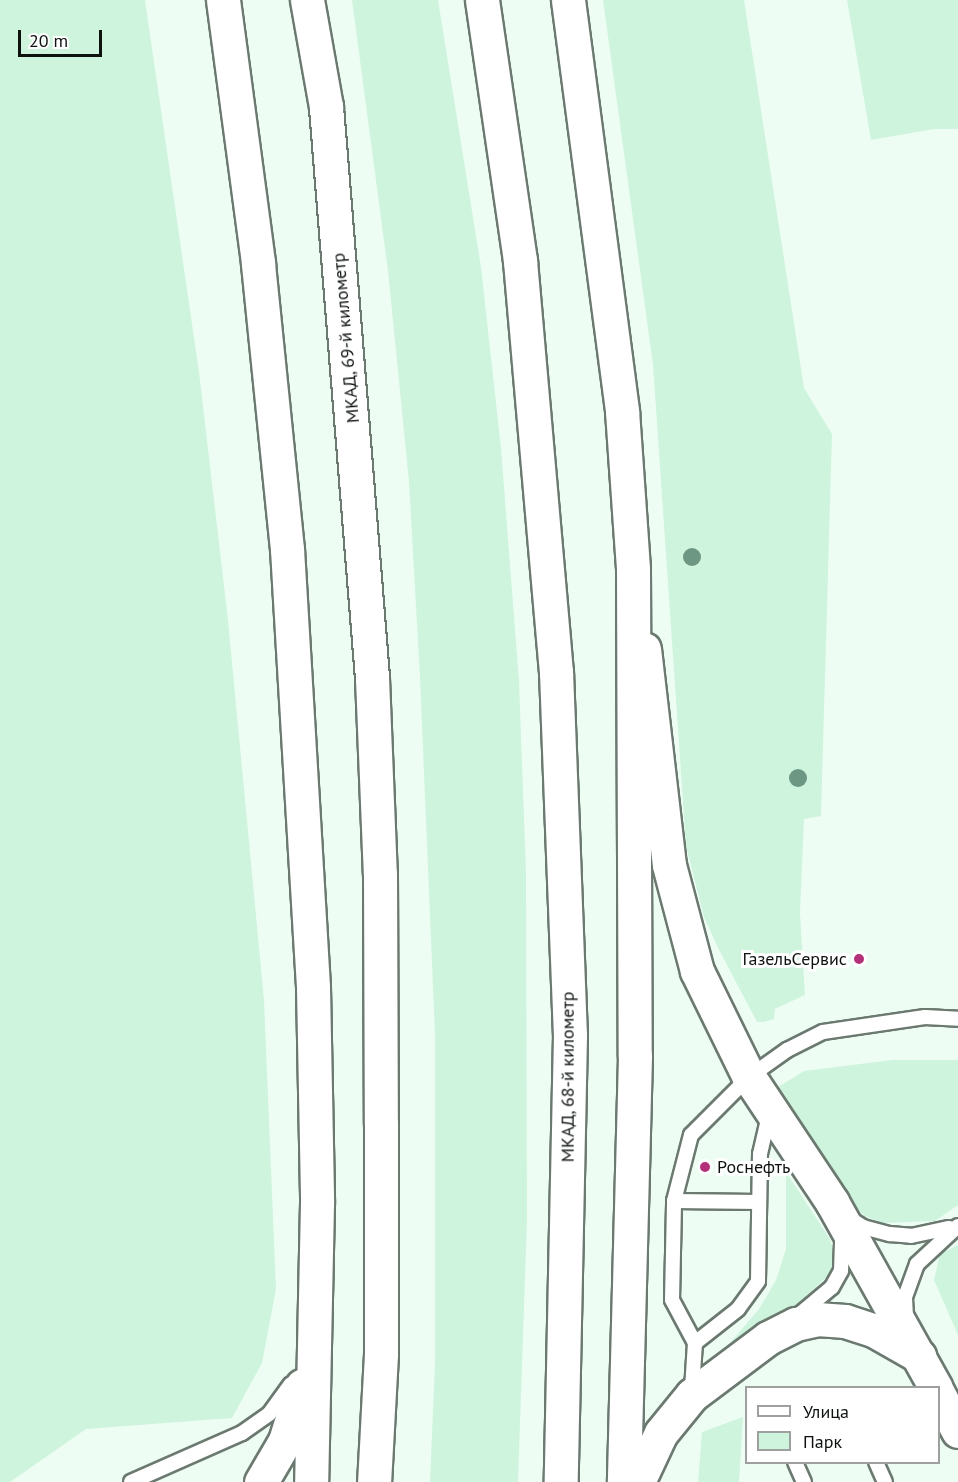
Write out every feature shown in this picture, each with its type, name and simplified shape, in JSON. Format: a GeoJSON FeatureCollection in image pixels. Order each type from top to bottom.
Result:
{"type":"FeatureCollection","features":[{"type":"Feature","properties":{"kind":"main road"},"geometry":{"type":"LineString","coordinates":[[223,0],[258,264],[287,549],[313,987],[315,1319],[311,1482]]}},
{"type":"Feature","properties":{"kind":"main road","name":"МКАД, 69-й километр"},"geometry":{"type":"LineString","coordinates":[[307,0],[326,107],[372,678],[380,874],[381,1113],[381,1354],[374,1482]]}},
{"type":"Feature","properties":{"kind":"main road","name":"МКАД, 68-й километр"},"geometry":{"type":"LineString","coordinates":[[482,0],[520,261],[556,672],[570,1035],[561,1482]]}},
{"type":"Feature","properties":{"kind":"main road"},"geometry":{"type":"LineString","coordinates":[[568,0],[622,411],[633,569],[635,1056],[624,1482]]}},
{"type":"Feature","properties":{"kind":"main road"},"geometry":{"type":"LineString","coordinates":[[633,569],[661,775],[669,865],[697,971],[749,1077],[832,1202],[935,1386]]}},
{"type":"Feature","properties":{"kind":"main road"},"geometry":{"type":"LineString","coordinates":[[261,1482],[285,1441],[307,1363],[315,1319]]}},
{"type":"Feature","properties":{"kind":"main road"},"geometry":{"type":"LineString","coordinates":[[638,1482],[661,1432],[692,1395],[768,1338],[796,1324],[829,1319],[859,1324],[919,1356]]}},
{"type":"Feature","properties":{"kind":"main road"},"geometry":{"type":"LineString","coordinates":[[940,1395],[958,1431]]}},
{"type":"Feature","properties":{"kind":"lane"},"geometry":{"type":"LineString","coordinates":[[692,1395],[695,1343],[672,1300],[674,1201],[691,1135],[749,1077],[787,1050],[823,1032],[925,1017],[958,1019]]}},
{"type":"Feature","properties":{"kind":"lane"},"geometry":{"type":"LineString","coordinates":[[695,1343],[738,1309],[758,1281],[760,1154],[770,1111]]}},
{"type":"Feature","properties":{"kind":"lane"},"geometry":{"type":"LineString","coordinates":[[674,1201],[759,1202]]}},
{"type":"Feature","properties":{"kind":"lane"},"geometry":{"type":"LineString","coordinates":[[832,1202],[863,1227],[890,1234],[928,1234],[958,1225]]}},
{"type":"Feature","properties":{"kind":"lane"},"geometry":{"type":"LineString","coordinates":[[768,1338],[832,1287],[841,1271],[843,1243],[832,1202]]}},
{"type":"Feature","properties":{"kind":"lane"},"geometry":{"type":"LineString","coordinates":[[919,1356],[904,1312],[908,1280],[931,1247],[958,1225]]}},
{"type":"Feature","properties":{"kind":"lane"},"geometry":{"type":"LineString","coordinates":[[131,1482],[242,1434],[269,1414],[307,1363]]}},
{"type":"Feature","properties":{"kind":"lane"},"geometry":{"type":"LineString","coordinates":[[796,1464],[804,1482]]}},
{"type":"Feature","properties":{"kind":"lane"},"geometry":{"type":"LineString","coordinates":[[877,1464],[885,1482]]}},
{"type":"Feature","properties":{"kind":"green space"},"geometry":{"type":"Polygon","coordinates":[[[0,0],[145,0],[199,372],[228,620],[264,1000],[276,1289],[262,1363],[232,1418],[86,1429],[10,1482],[0,1482],[0,0]]]}},
{"type":"Feature","properties":{"kind":"green space"},"geometry":{"type":"Polygon","coordinates":[[[352,0],[438,0],[481,267],[501,448],[519,681],[526,872],[527,1220],[518,1482],[430,1482],[435,1363],[435,1035],[420,678],[409,482],[388,271],[352,0]]]}},
{"type":"Feature","properties":{"kind":"green space"},"geometry":{"type":"Polygon","coordinates":[[[603,0],[744,0],[804,388],[832,434],[821,816],[804,819],[800,913],[805,995],[775,1009],[774,1019],[764,1022],[757,1022],[704,917],[686,846],[653,365],[603,0]]]}},
{"type":"Feature","properties":{"kind":"green space"},"geometry":{"type":"Polygon","coordinates":[[[847,0],[958,0],[958,129],[934,129],[871,140],[847,0]]]}},
{"type":"Feature","properties":{"kind":"green space"},"geometry":{"type":"Polygon","coordinates":[[[892,1060],[958,1060],[958,1205],[935,1221],[883,1223],[865,1216],[845,1199],[775,1089],[804,1071],[892,1060]]]}},
{"type":"Feature","properties":{"kind":"green space"},"geometry":{"type":"Polygon","coordinates":[[[786,1172],[830,1239],[836,1258],[830,1274],[795,1306],[724,1350],[759,1309],[776,1280],[786,1249],[786,1172]]]}},
{"type":"Feature","properties":{"kind":"green space"},"geometry":{"type":"Polygon","coordinates":[[[958,1245],[958,1335],[934,1280],[940,1254],[958,1245]]]}},
{"type":"Feature","properties":{"kind":"green space"},"geometry":{"type":"Polygon","coordinates":[[[743,1417],[739,1482],[698,1482],[702,1432],[743,1417]]]}},
{"type":"Feature","properties":{"kind":"place","name":"ГазельСервис"},"geometry":{"type":"Point","coordinates":[859,959]}},
{"type":"Feature","properties":{"kind":"place","name":"Роснефть"},"geometry":{"type":"Point","coordinates":[705,1167]}}]}
